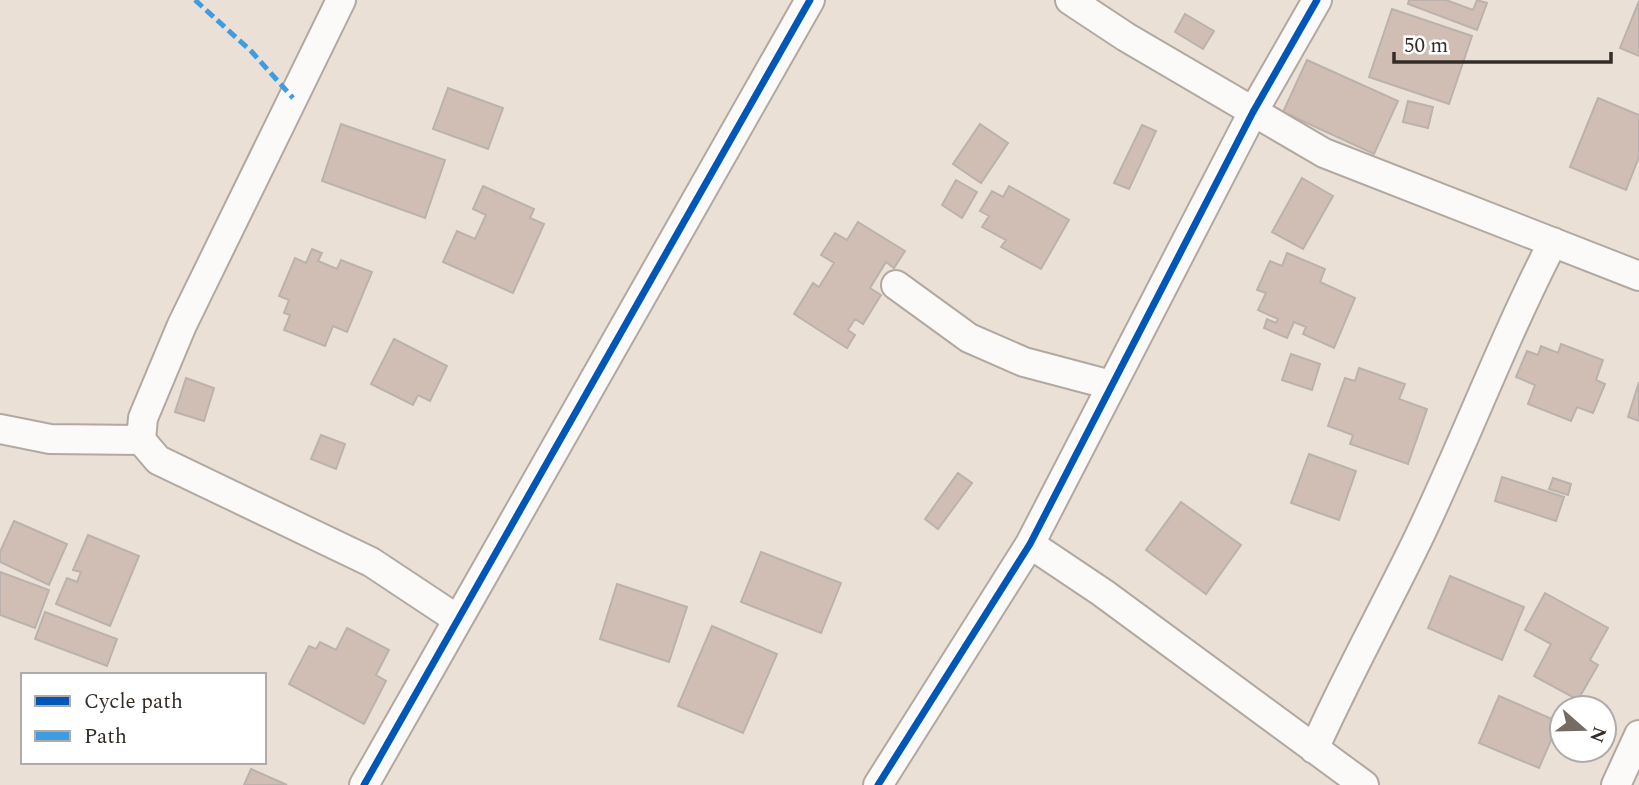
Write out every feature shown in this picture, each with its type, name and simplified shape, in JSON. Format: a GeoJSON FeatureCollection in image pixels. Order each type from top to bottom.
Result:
{"type":"FeatureCollection","features":[{"type":"Feature","properties":{"kind":"street"},"geometry":{"type":"LineString","coordinates":[[341,0],[182,324],[143,418],[141,440],[158,460],[371,562],[457,619]]}},
{"type":"Feature","properties":{"kind":"street"},"geometry":{"type":"LineString","coordinates":[[1070,0],[1324,153],[1639,275]]}},
{"type":"Feature","properties":{"kind":"street"},"geometry":{"type":"LineString","coordinates":[[878,785],[1030,544],[1253,112],[1317,0]]}},
{"type":"Feature","properties":{"kind":"street"},"geometry":{"type":"LineString","coordinates":[[364,785],[811,1]]}},
{"type":"Feature","properties":{"kind":"street"},"geometry":{"type":"LineString","coordinates":[[1314,749],[1353,663],[1418,539],[1512,323],[1553,242]]}},
{"type":"Feature","properties":{"kind":"street"},"geometry":{"type":"LineString","coordinates":[[896,285],[969,338],[1024,362],[1111,386]]}},
{"type":"Feature","properties":{"kind":"street"},"geometry":{"type":"LineString","coordinates":[[0,429],[50,439],[141,440]]}},
{"type":"Feature","properties":{"kind":"street"},"geometry":{"type":"LineString","coordinates":[[1030,544],[1103,593],[1364,785]]}},
{"type":"Feature","properties":{"kind":"street"},"geometry":{"type":"LineString","coordinates":[[1616,785],[1639,735]]}},
{"type":"Feature","properties":{"kind":"building"},"geometry":{"type":"Polygon","coordinates":[[[1409,0],[1446,0],[1473,10],[1477,0],[1487,3],[1477,30],[1408,4],[1409,0]]]}},
{"type":"Feature","properties":{"kind":"building"},"geometry":{"type":"Polygon","coordinates":[[[1639,1],[1639,56],[1620,48],[1639,1]]]}},
{"type":"Feature","properties":{"kind":"building"},"geometry":{"type":"Polygon","coordinates":[[[1392,9],[1472,36],[1449,104],[1369,77],[1392,9]]]}},
{"type":"Feature","properties":{"kind":"building"},"geometry":{"type":"Polygon","coordinates":[[[1185,14],[1214,31],[1203,49],[1175,32],[1185,14]]]}},
{"type":"Feature","properties":{"kind":"building"},"geometry":{"type":"Polygon","coordinates":[[[1307,60],[1398,101],[1374,154],[1283,112],[1307,60]]]}},
{"type":"Feature","properties":{"kind":"building"},"geometry":{"type":"Polygon","coordinates":[[[448,88],[503,108],[488,149],[433,129],[448,88]]]}},
{"type":"Feature","properties":{"kind":"building"},"geometry":{"type":"Polygon","coordinates":[[[1598,98],[1639,115],[1639,157],[1626,190],[1570,167],[1598,98]]]}},
{"type":"Feature","properties":{"kind":"building"},"geometry":{"type":"Polygon","coordinates":[[[1408,101],[1433,107],[1428,128],[1403,122],[1408,101]]]}},
{"type":"Feature","properties":{"kind":"building"},"geometry":{"type":"Polygon","coordinates":[[[341,124],[445,160],[425,218],[322,181],[341,124]]]}},
{"type":"Feature","properties":{"kind":"building"},"geometry":{"type":"Polygon","coordinates":[[[980,124],[1008,143],[981,183],[953,164],[980,124]]]}},
{"type":"Feature","properties":{"kind":"building"},"geometry":{"type":"Polygon","coordinates":[[[1142,125],[1156,131],[1129,189],[1114,183],[1142,125]]]}},
{"type":"Feature","properties":{"kind":"building"},"geometry":{"type":"Polygon","coordinates":[[[1302,178],[1333,196],[1303,249],[1272,232],[1302,178]]]}},
{"type":"Feature","properties":{"kind":"building"},"geometry":{"type":"Polygon","coordinates":[[[956,180],[977,192],[962,218],[942,205],[956,180]]]}},
{"type":"Feature","properties":{"kind":"building"},"geometry":{"type":"Polygon","coordinates":[[[483,186],[534,209],[530,218],[544,224],[513,293],[443,262],[457,231],[475,239],[486,215],[473,209],[483,186]]]}},
{"type":"Feature","properties":{"kind":"building"},"geometry":{"type":"Polygon","coordinates":[[[1009,186],[1069,220],[1041,269],[1001,247],[1006,240],[982,227],[989,216],[980,211],[992,191],[1003,197],[1009,186]]]}},
{"type":"Feature","properties":{"kind":"building"},"geometry":{"type":"Polygon","coordinates":[[[858,222],[905,251],[894,268],[886,262],[870,288],[881,295],[863,324],[855,319],[848,330],[855,335],[847,348],[794,314],[813,283],[819,287],[834,263],[821,255],[835,233],[847,240],[858,222]]]}},
{"type":"Feature","properties":{"kind":"building"},"geometry":{"type":"Polygon","coordinates":[[[312,249],[322,253],[318,261],[337,269],[341,260],[372,272],[347,332],[333,326],[325,346],[284,330],[290,315],[284,313],[289,300],[279,296],[295,258],[306,263],[312,249]]]}},
{"type":"Feature","properties":{"kind":"building"},"geometry":{"type":"Polygon","coordinates":[[[1287,253],[1325,269],[1320,282],[1355,298],[1334,348],[1303,334],[1306,327],[1294,322],[1287,338],[1264,328],[1267,319],[1276,323],[1278,319],[1258,310],[1266,293],[1257,290],[1270,261],[1282,266],[1287,253]]]}},
{"type":"Feature","properties":{"kind":"building"},"geometry":{"type":"Polygon","coordinates":[[[394,339],[447,366],[430,401],[418,395],[413,405],[371,384],[394,339]]]}},
{"type":"Feature","properties":{"kind":"building"},"geometry":{"type":"Polygon","coordinates":[[[1561,344],[1603,360],[1596,380],[1605,384],[1593,413],[1577,407],[1571,421],[1528,404],[1535,385],[1516,377],[1527,351],[1538,355],[1541,346],[1558,353],[1561,344]]]}},
{"type":"Feature","properties":{"kind":"building"},"geometry":{"type":"Polygon","coordinates":[[[1291,354],[1320,364],[1312,390],[1282,380],[1291,354]]]}},
{"type":"Feature","properties":{"kind":"building"},"geometry":{"type":"Polygon","coordinates":[[[1359,368],[1405,384],[1399,399],[1427,409],[1408,464],[1350,444],[1353,435],[1328,426],[1345,378],[1355,381],[1359,368]]]}},
{"type":"Feature","properties":{"kind":"building"},"geometry":{"type":"Polygon","coordinates":[[[186,378],[214,388],[204,421],[175,412],[186,378]]]}},
{"type":"Feature","properties":{"kind":"building"},"geometry":{"type":"Polygon","coordinates":[[[1639,382],[1639,421],[1628,417],[1639,382]]]}},
{"type":"Feature","properties":{"kind":"building"},"geometry":{"type":"Polygon","coordinates":[[[321,435],[345,444],[336,469],[311,459],[321,435]]]}},
{"type":"Feature","properties":{"kind":"building"},"geometry":{"type":"Polygon","coordinates":[[[1309,454],[1356,471],[1339,520],[1291,503],[1309,454]]]}},
{"type":"Feature","properties":{"kind":"building"},"geometry":{"type":"Polygon","coordinates":[[[958,473],[972,483],[938,529],[925,519],[958,473]]]}},
{"type":"Feature","properties":{"kind":"building"},"geometry":{"type":"Polygon","coordinates":[[[1502,477],[1564,497],[1556,521],[1495,501],[1502,477]]]}},
{"type":"Feature","properties":{"kind":"building"},"geometry":{"type":"Polygon","coordinates":[[[1553,478],[1571,484],[1568,495],[1549,489],[1553,478]]]}},
{"type":"Feature","properties":{"kind":"building"},"geometry":{"type":"Polygon","coordinates":[[[1181,502],[1241,545],[1206,594],[1146,550],[1181,502]]]}},
{"type":"Feature","properties":{"kind":"building"},"geometry":{"type":"Polygon","coordinates":[[[14,521],[67,544],[49,585],[0,562],[0,552],[14,521]]]}},
{"type":"Feature","properties":{"kind":"building"},"geometry":{"type":"Polygon","coordinates":[[[88,535],[139,556],[110,626],[56,604],[67,578],[77,582],[81,572],[73,570],[88,535]]]}},
{"type":"Feature","properties":{"kind":"building"},"geometry":{"type":"Polygon","coordinates":[[[761,552],[841,583],[821,633],[741,602],[761,552]]]}},
{"type":"Feature","properties":{"kind":"building"},"geometry":{"type":"Polygon","coordinates":[[[0,572],[49,590],[35,628],[0,615],[0,572]]]}},
{"type":"Feature","properties":{"kind":"building"},"geometry":{"type":"Polygon","coordinates":[[[1450,576],[1524,607],[1502,660],[1428,628],[1450,576]]]}},
{"type":"Feature","properties":{"kind":"building"},"geometry":{"type":"Polygon","coordinates":[[[617,584],[687,607],[669,662],[600,639],[617,584]]]}},
{"type":"Feature","properties":{"kind":"building"},"geometry":{"type":"Polygon","coordinates":[[[1545,593],[1608,628],[1590,660],[1598,665],[1581,694],[1567,694],[1534,676],[1551,644],[1525,630],[1545,593]]]}},
{"type":"Feature","properties":{"kind":"building"},"geometry":{"type":"Polygon","coordinates":[[[45,612],[117,639],[107,666],[35,639],[45,612]]]}},
{"type":"Feature","properties":{"kind":"building"},"geometry":{"type":"Polygon","coordinates":[[[712,626],[777,654],[743,733],[678,706],[712,626]]]}},
{"type":"Feature","properties":{"kind":"building"},"geometry":{"type":"Polygon","coordinates":[[[347,628],[389,650],[376,675],[386,681],[364,724],[289,684],[309,646],[316,649],[320,642],[336,650],[347,628]]]}},
{"type":"Feature","properties":{"kind":"building"},"geometry":{"type":"Polygon","coordinates":[[[1499,696],[1548,717],[1548,747],[1539,768],[1479,743],[1499,696]]]}},
{"type":"Feature","properties":{"kind":"building"},"geometry":{"type":"Polygon","coordinates":[[[251,769],[287,785],[244,785],[251,769]]]}},
{"type":"Feature","properties":{"kind":"marked path"},"geometry":{"type":"LineString","coordinates":[[195,0],[251,51],[293,98]]}},
{"type":"Feature","properties":{"kind":"cycle path"},"geometry":{"type":"LineString","coordinates":[[364,785],[810,0]]}},
{"type":"Feature","properties":{"kind":"cycle path"},"geometry":{"type":"LineString","coordinates":[[878,785],[1030,544],[1253,112],[1317,0]]}}]}
